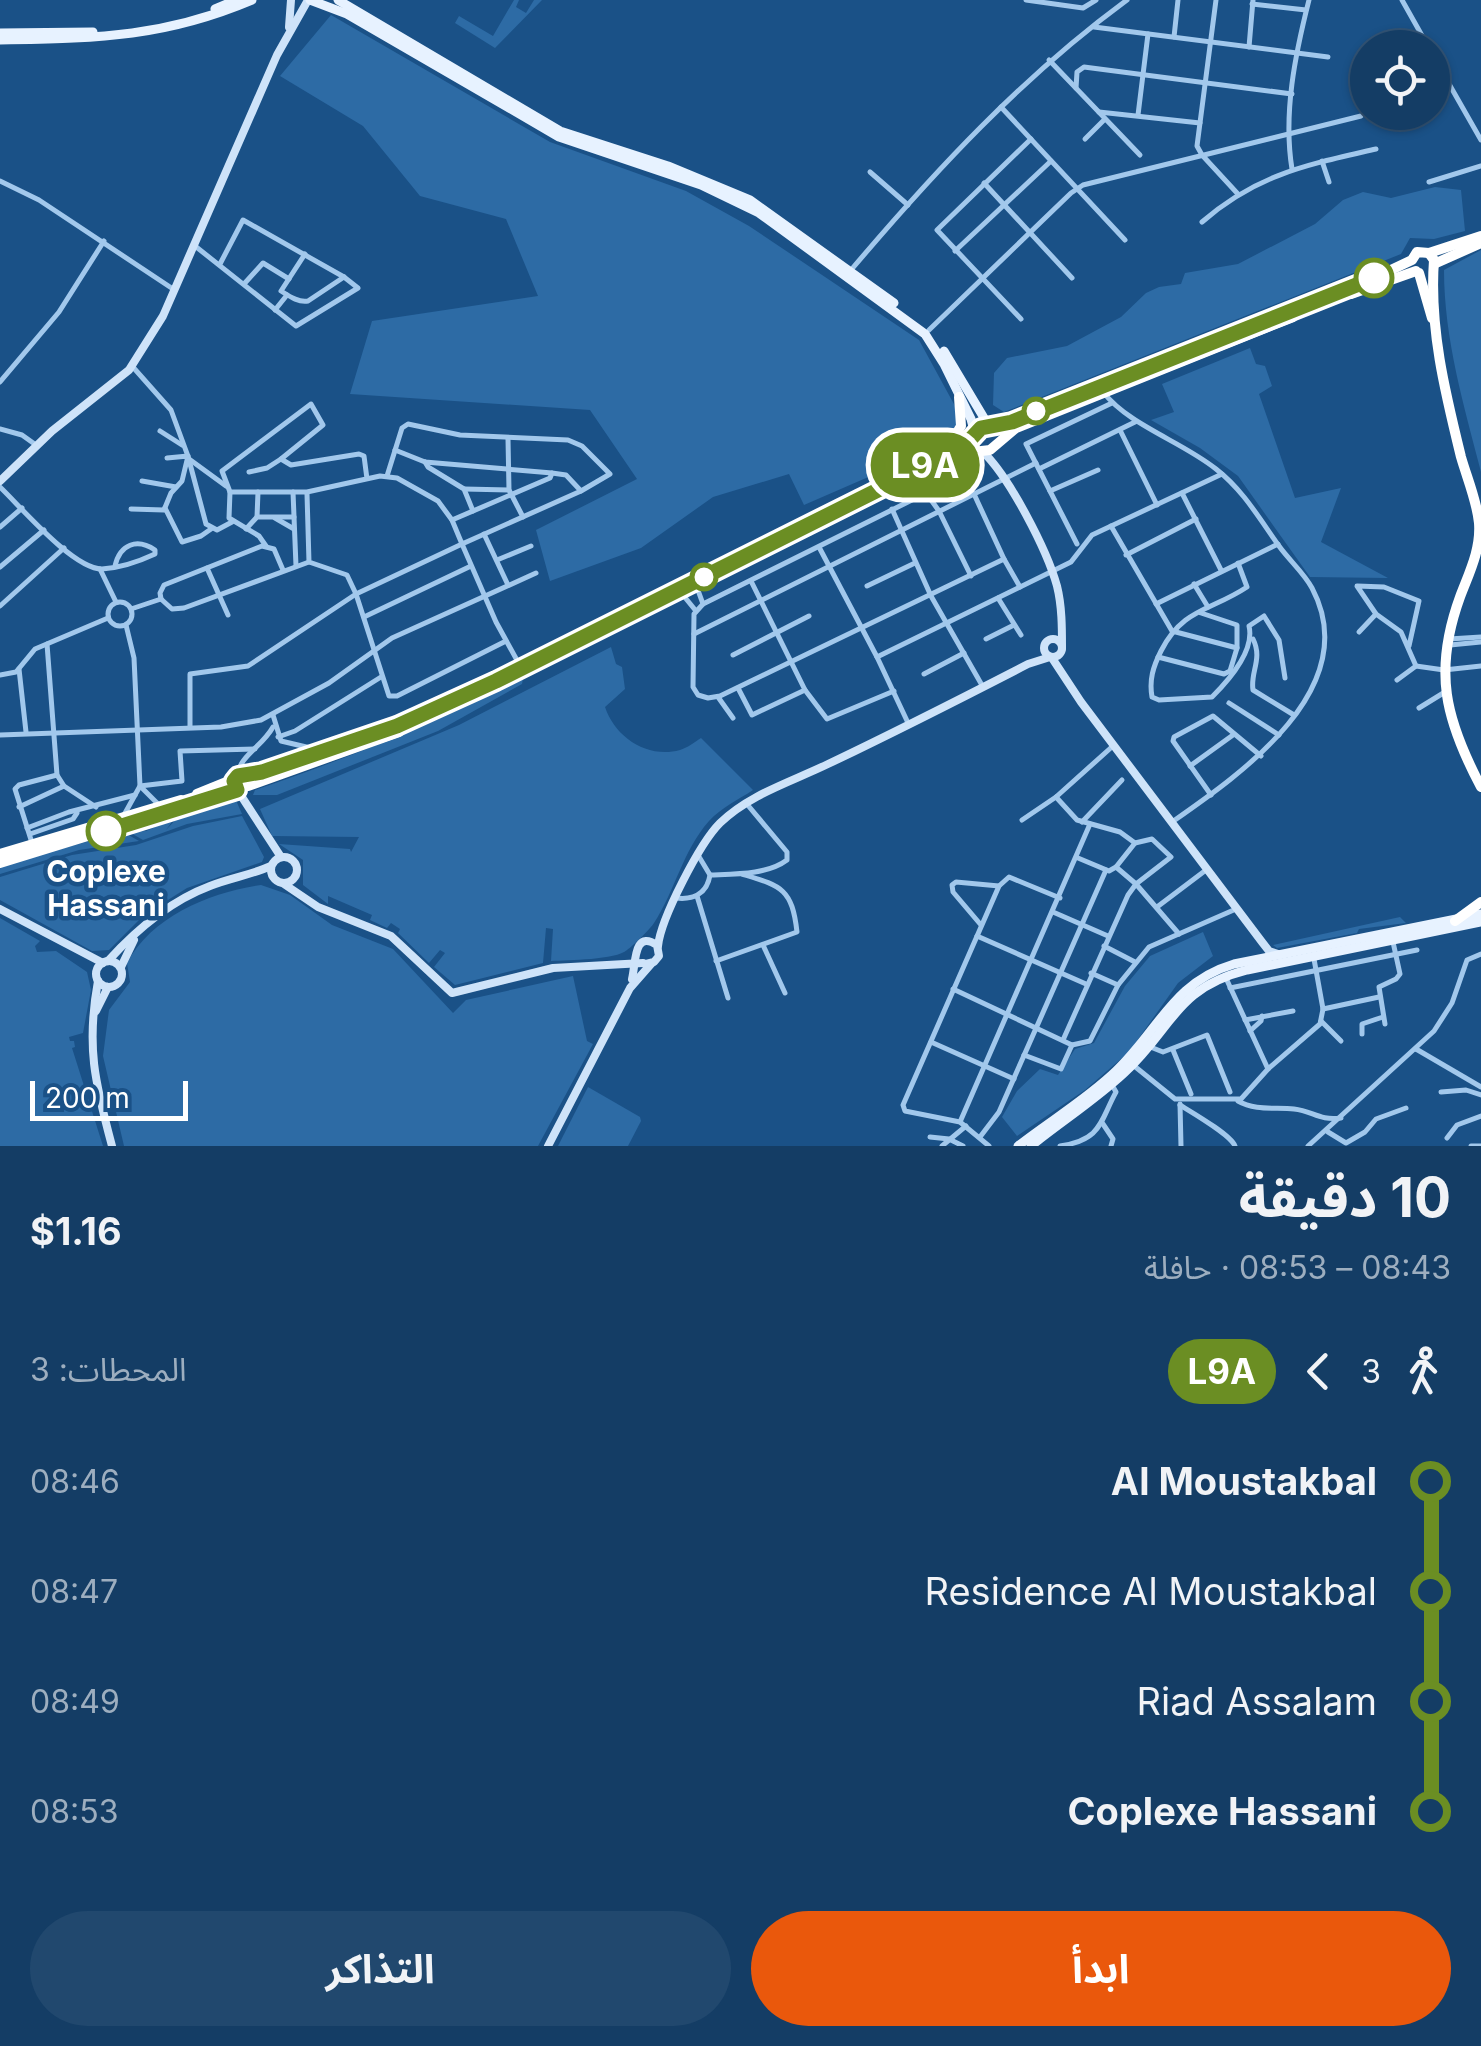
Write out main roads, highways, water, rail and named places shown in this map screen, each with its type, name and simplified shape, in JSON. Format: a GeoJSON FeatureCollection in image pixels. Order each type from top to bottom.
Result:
{"type":"FeatureCollection","features":[{"type":"Feature","properties":{"kind":"highway"},"geometry":{"type":"LineString","coordinates":[[0,854],[30,836],[161,805],[370,744],[683,595],[967,443],[981,428],[1101,388],[1415,268],[1428,272],[1432,261],[1481,239]]}},
{"type":"Feature","properties":{"kind":"highway"},"geometry":{"type":"LineString","coordinates":[[1432,261],[1417,252],[1415,268],[1434,324]]}},
{"type":"Feature","properties":{"kind":"highway"},"geometry":{"type":"LineString","coordinates":[[1432,261],[1441,376],[1479,524],[1476,554],[1447,642],[1445,692],[1454,730],[1481,787]]}},
{"type":"Feature","properties":{"kind":"highway"},"geometry":{"type":"LineString","coordinates":[[0,863],[397,726],[523,671],[952,460],[990,450],[1016,428],[1101,388]]}},
{"type":"Feature","properties":{"kind":"highway"},"geometry":{"type":"LineString","coordinates":[[940,457],[961,426],[959,398]]}},
{"type":"Feature","properties":{"kind":"highway"},"geometry":{"type":"LineString","coordinates":[[990,428],[997,434],[998,443]]}},
{"type":"Feature","properties":{"kind":"highway"},"geometry":{"type":"LineString","coordinates":[[974,435],[981,450]]}},
{"type":"Feature","properties":{"kind":"highway"},"geometry":{"type":"LineString","coordinates":[[1455,920],[1481,902]]}},
{"type":"Feature","properties":{"kind":"main road"},"geometry":{"type":"LineString","coordinates":[[0,36],[140,28],[191,18],[236,0]]}},
{"type":"Feature","properties":{"kind":"main road"},"geometry":{"type":"LineString","coordinates":[[0,36],[141,34],[193,23],[252,0]]}},
{"type":"Feature","properties":{"kind":"main road"},"geometry":{"type":"LineString","coordinates":[[294,0],[309,0],[347,14],[559,138],[683,179],[755,210],[925,334],[974,435]]}},
{"type":"Feature","properties":{"kind":"main road"},"geometry":{"type":"LineString","coordinates":[[338,0],[560,131],[668,166],[750,200],[929,330],[990,428]]}},
{"type":"Feature","properties":{"kind":"main road"},"geometry":{"type":"LineString","coordinates":[[1018,1146],[1117,1070],[1172,1001],[1188,986],[1220,968],[1481,914]]}},
{"type":"Feature","properties":{"kind":"main road"},"geometry":{"type":"LineString","coordinates":[[1034,1145],[1133,1065],[1181,1004],[1225,975],[1481,922]]}},
{"type":"Feature","properties":{"kind":"place","name":"Coplexe Hassani"},"geometry":{"type":"Point","coordinates":[106,831]}}]}
